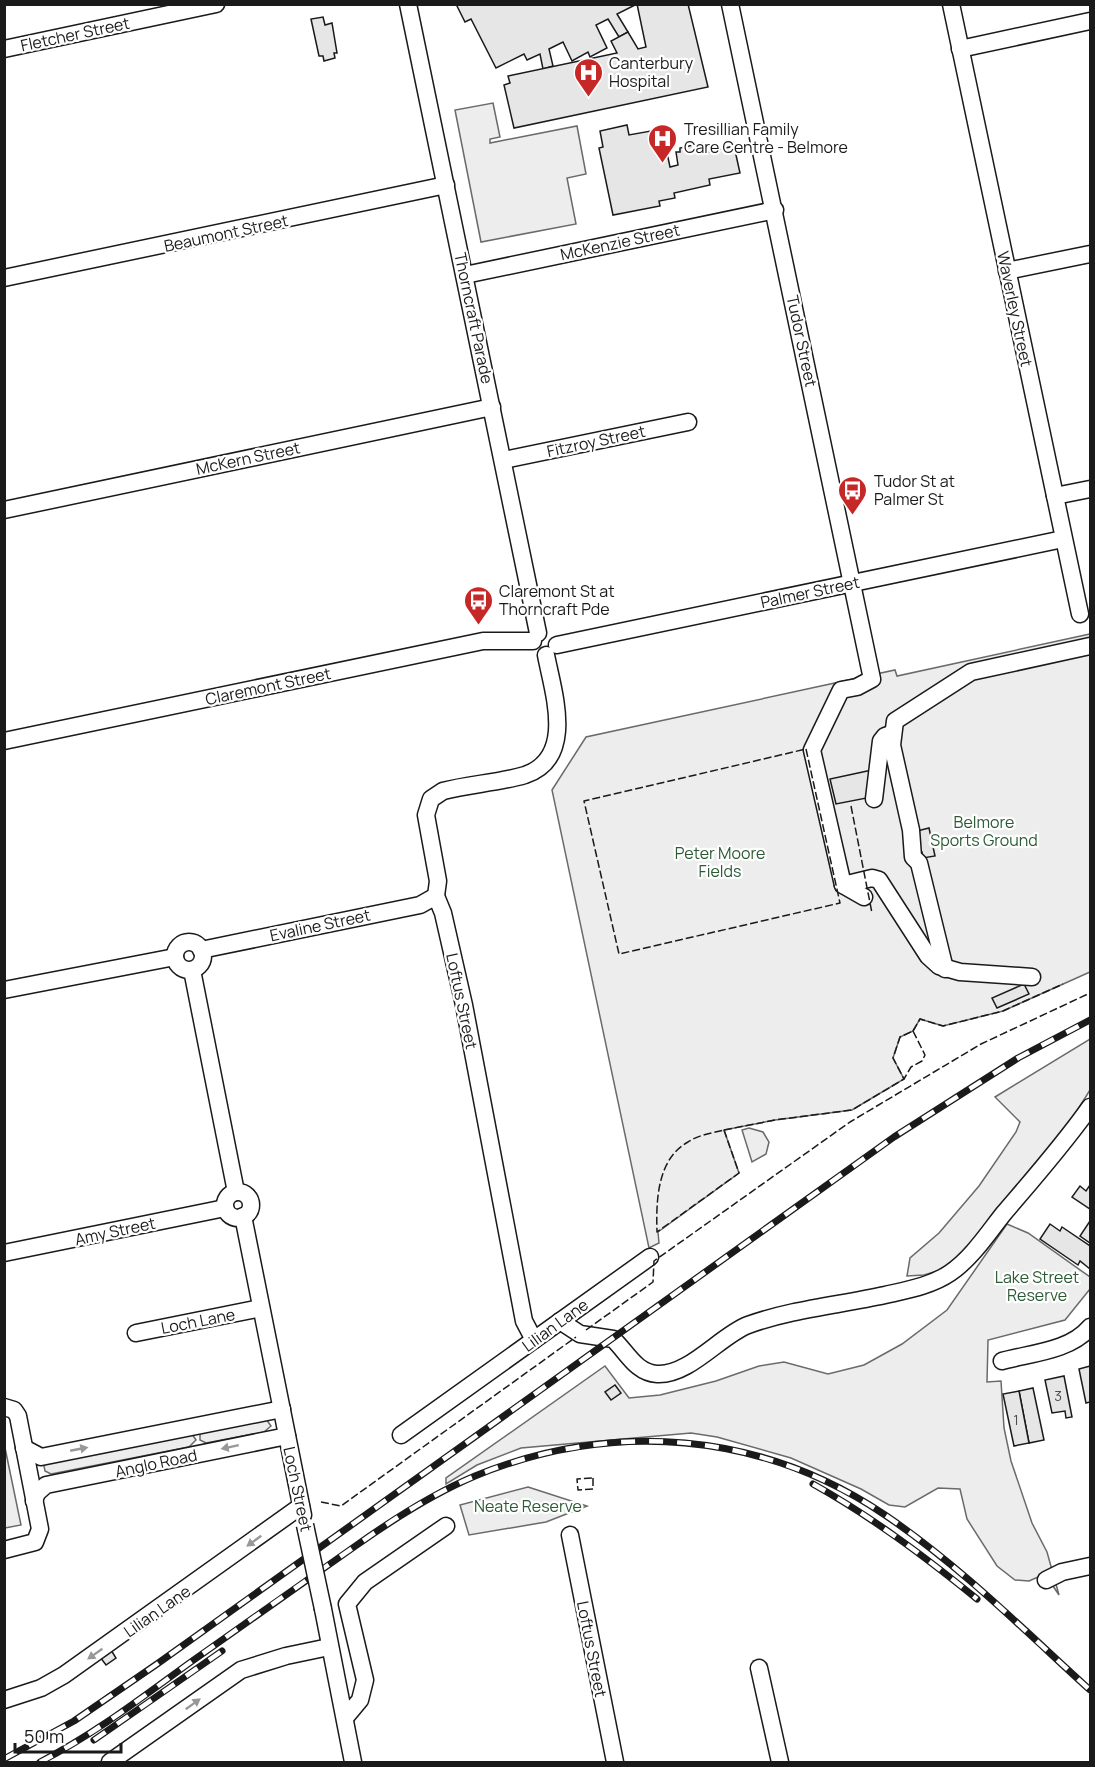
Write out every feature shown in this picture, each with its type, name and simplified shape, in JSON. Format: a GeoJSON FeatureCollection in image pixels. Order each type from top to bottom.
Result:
{"type":"FeatureCollection","features":[{"type":"Feature","properties":{"kind":"street","name":"Fletcher Street"},"geometry":{"type":"LineString","coordinates":[[4,49],[216,4]]}},
{"type":"Feature","properties":{"kind":"street","name":"Thorncraft Parade"},"geometry":{"type":"LineString","coordinates":[[408,4],[504,460],[536,637]]}},
{"type":"Feature","properties":{"kind":"street","name":"Tudor Street"},"geometry":{"type":"LineString","coordinates":[[730,4],[872,679],[857,687],[841,690],[812,750],[843,885]]}},
{"type":"Feature","properties":{"kind":"street","name":"Waverley Street"},"geometry":{"type":"LineString","coordinates":[[951,4],[1080,614]]}},
{"type":"Feature","properties":{"kind":"street"},"geometry":{"type":"LineString","coordinates":[[960,49],[1090,21]]}},
{"type":"Feature","properties":{"kind":"street","name":"Beaumont Street"},"geometry":{"type":"LineString","coordinates":[[4,278],[446,185]]}},
{"type":"Feature","properties":{"kind":"street","name":"McKenzie Street"},"geometry":{"type":"LineString","coordinates":[[465,275],[775,210]]}},
{"type":"Feature","properties":{"kind":"street"},"geometry":{"type":"LineString","coordinates":[[1007,271],[1090,254]]}},
{"type":"Feature","properties":{"kind":"street","name":"McKern Street"},"geometry":{"type":"LineString","coordinates":[[4,510],[492,407]]}},
{"type":"Feature","properties":{"kind":"street","name":"Fitzroy Street"},"geometry":{"type":"LineString","coordinates":[[504,460],[688,422]]}},
{"type":"Feature","properties":{"kind":"street"},"geometry":{"type":"LineString","coordinates":[[1055,496],[1090,489]]}},
{"type":"Feature","properties":{"kind":"street","name":"Palmer Street"},"geometry":{"type":"LineString","coordinates":[[551,650],[1063,539]]}},
{"type":"Feature","properties":{"kind":"street"},"geometry":{"type":"LineString","coordinates":[[536,637],[536,651],[551,650]]}},
{"type":"Feature","properties":{"kind":"street","name":"Claremont Street"},"geometry":{"type":"LineString","coordinates":[[5,740],[483,641],[536,637]]}},
{"type":"Feature","properties":{"kind":"street"},"geometry":{"type":"LineString","coordinates":[[945,969],[919,863],[914,857],[891,734],[895,721],[971,672],[1090,646]]}},
{"type":"Feature","properties":{"kind":"street","name":"Loftus Street"},"geometry":{"type":"LineString","coordinates":[[534,1340],[524,1321],[464,1005],[444,913],[436,896],[438,881],[426,815],[431,799],[450,789],[528,774],[542,763],[554,746],[558,724],[551,650]]}},
{"type":"Feature","properties":{"kind":"street"},"geometry":{"type":"LineString","coordinates":[[874,799],[881,741],[885,736],[891,734]]}},
{"type":"Feature","properties":{"kind":"street"},"geometry":{"type":"LineString","coordinates":[[843,885],[872,878],[879,880],[928,956],[945,969],[1032,977]]}},
{"type":"Feature","properties":{"kind":"street"},"geometry":{"type":"LineString","coordinates":[[843,885],[864,897]]}},
{"type":"Feature","properties":{"kind":"street","name":"Evaline Street"},"geometry":{"type":"LineString","coordinates":[[201,950],[428,903],[436,896]]}},
{"type":"Feature","properties":{"kind":"street"},"geometry":{"type":"LineString","coordinates":[[185,942],[194,943],[201,950],[201,962],[192,970],[182,968],[175,957],[177,948],[185,942]]}},
{"type":"Feature","properties":{"kind":"street"},"geometry":{"type":"LineString","coordinates":[[4,990],[175,957]]}},
{"type":"Feature","properties":{"kind":"street"},"geometry":{"type":"LineString","coordinates":[[192,970],[236,1192]]}},
{"type":"Feature","properties":{"kind":"street"},"geometry":{"type":"LineString","coordinates":[[563,1319],[580,1334],[613,1339],[634,1364],[645,1372],[659,1375],[673,1371],[717,1347],[744,1326],[766,1319],[866,1299],[934,1282],[962,1263],[1067,1139],[1090,1107]]}},
{"type":"Feature","properties":{"kind":"street"},"geometry":{"type":"LineString","coordinates":[[236,1192],[244,1194],[249,1199],[249,1211],[243,1216],[234,1217],[225,1208],[227,1198],[236,1192]]}},
{"type":"Feature","properties":{"kind":"street","name":"Amy Street"},"geometry":{"type":"LineString","coordinates":[[4,1253],[225,1208]]}},
{"type":"Feature","properties":{"kind":"street","name":"Loch Street"},"geometry":{"type":"LineString","coordinates":[[243,1216],[353,1762]]}},
{"type":"Feature","properties":{"kind":"street","name":"Lilian Lane"},"geometry":{"type":"LineString","coordinates":[[401,1435],[650,1257]]}},
{"type":"Feature","properties":{"kind":"street","name":"Loch Lane"},"geometry":{"type":"LineString","coordinates":[[136,1333],[261,1308]]}},
{"type":"Feature","properties":{"kind":"street"},"geometry":{"type":"LineString","coordinates":[[1002,1361],[1067,1345],[1078,1340],[1090,1327]]}},
{"type":"Feature","properties":{"kind":"street"},"geometry":{"type":"LineString","coordinates":[[4,1407],[14,1410],[18,1416],[39,1537],[28,1545],[4,1550]]}},
{"type":"Feature","properties":{"kind":"street","name":"Anglo Road"},"geometry":{"type":"LineString","coordinates":[[24,1448],[41,1457],[282,1409]]}},
{"type":"Feature","properties":{"kind":"street","name":"Anglo Road"},"geometry":{"type":"LineString","coordinates":[[34,1501],[37,1493],[46,1485],[287,1436]]}},
{"type":"Feature","properties":{"kind":"street","name":"Lilian Lane"},"geometry":{"type":"LineString","coordinates":[[4,1700],[41,1688],[64,1675],[301,1506]]}},
{"type":"Feature","properties":{"kind":"street"},"geometry":{"type":"LineString","coordinates":[[345,1718],[360,1700],[365,1680],[347,1604],[365,1582],[446,1526]]}},
{"type":"Feature","properties":{"kind":"street","name":"Loftus Street"},"geometry":{"type":"LineString","coordinates":[[570,1535],[615,1762]]}},
{"type":"Feature","properties":{"kind":"street"},"geometry":{"type":"LineString","coordinates":[[1046,1580],[1062,1572],[1090,1566]]}},
{"type":"Feature","properties":{"kind":"street"},"geometry":{"type":"LineString","coordinates":[[111,1762],[241,1670],[286,1656],[329,1647]]}},
{"type":"Feature","properties":{"kind":"street"},"geometry":{"type":"LineString","coordinates":[[759,1668],[780,1762]]}},
{"type":"Feature","properties":{"kind":"shaded area"},"geometry":{"type":"Polygon","coordinates":[[[493,103],[500,137],[490,139],[490,143],[577,126],[586,174],[567,178],[576,224],[481,242],[455,110],[493,103]]]}},
{"type":"Feature","properties":{"kind":"shaded area","name":"Peter Moore Fields"},"geometry":{"type":"Polygon","coordinates":[[[1090,634],[1090,972],[1003,1011],[943,1026],[920,1019],[913,1031],[900,1037],[893,1058],[904,1079],[852,1110],[775,1120],[724,1130],[739,1173],[658,1232],[659,1243],[649,1248],[552,790],[586,737],[895,670],[897,676],[1090,634]]]}},
{"type":"Feature","properties":{"kind":"shaded area"},"geometry":{"type":"Polygon","coordinates":[[[1090,1039],[1090,1090],[1072,1119],[973,1243],[944,1269],[924,1275],[907,1276],[910,1258],[939,1233],[979,1186],[1016,1132],[1020,1122],[995,1097],[1090,1039]]]}},
{"type":"Feature","properties":{"kind":"shaded area"},"geometry":{"type":"Polygon","coordinates":[[[749,1128],[763,1132],[769,1142],[766,1154],[752,1162],[742,1130],[749,1128]]]}},
{"type":"Feature","properties":{"kind":"shaded area"},"geometry":{"type":"Polygon","coordinates":[[[1007,1224],[1028,1233],[1090,1277],[1090,1289],[1065,1320],[988,1340],[987,1382],[1001,1381],[1004,1428],[1011,1461],[1032,1523],[1047,1552],[1059,1595],[1045,1574],[1029,1581],[1015,1580],[997,1566],[967,1519],[960,1489],[938,1488],[905,1507],[889,1505],[861,1489],[791,1458],[717,1437],[691,1433],[521,1448],[477,1465],[446,1484],[446,1478],[605,1366],[629,1398],[660,1395],[716,1381],[759,1366],[784,1362],[828,1374],[864,1365],[902,1344],[947,1310],[1007,1224]]]}},
{"type":"Feature","properties":{"kind":"shaded area"},"geometry":{"type":"Polygon","coordinates":[[[266,1419],[271,1426],[264,1432],[206,1443],[200,1440],[200,1433],[266,1419]]]}},
{"type":"Feature","properties":{"kind":"shaded area"},"geometry":{"type":"Polygon","coordinates":[[[192,1434],[196,1440],[189,1447],[51,1474],[45,1471],[45,1464],[192,1434]]]}},
{"type":"Feature","properties":{"kind":"shaded area"},"geometry":{"type":"Polygon","coordinates":[[[4,1443],[21,1525],[5,1528],[4,1528],[4,1443]]]}},
{"type":"Feature","properties":{"kind":"shaded area","name":"Neate Reserve"},"geometry":{"type":"Polygon","coordinates":[[[528,1487],[587,1506],[546,1522],[469,1535],[460,1505],[528,1487]]]}},
{"type":"Feature","properties":{"kind":"building"},"geometry":{"type":"Polygon","coordinates":[[[456,4],[637,4],[617,14],[628,32],[619,37],[608,19],[596,25],[607,48],[590,57],[588,52],[572,61],[563,42],[549,49],[553,66],[543,69],[540,54],[527,60],[524,54],[496,68],[471,19],[465,22],[456,4]]]}},
{"type":"Feature","properties":{"kind":"building"},"geometry":{"type":"Polygon","coordinates":[[[637,4],[688,4],[708,87],[514,128],[504,85],[510,83],[508,76],[617,53],[611,41],[628,32],[638,49],[646,47],[637,4]]]}},
{"type":"Feature","properties":{"kind":"building"},"geometry":{"type":"Polygon","coordinates":[[[323,17],[325,25],[332,23],[337,53],[334,53],[335,58],[324,61],[323,56],[319,56],[311,19],[323,17]]]}},
{"type":"Feature","properties":{"kind":"building","name":"Tresillian Family Care Centre - Belmore"},"geometry":{"type":"Polygon","coordinates":[[[627,125],[629,135],[662,129],[670,167],[678,165],[676,152],[680,152],[680,148],[702,143],[704,153],[734,146],[740,173],[709,179],[710,185],[674,193],[675,198],[659,201],[660,206],[613,215],[599,148],[603,147],[600,131],[627,125]]]}},
{"type":"Feature","properties":{"kind":"building"},"geometry":{"type":"Polygon","coordinates":[[[872,770],[872,797],[836,804],[830,779],[872,770]]]}},
{"type":"Feature","properties":{"kind":"building"},"geometry":{"type":"Polygon","coordinates":[[[929,828],[935,856],[923,858],[922,852],[916,853],[917,831],[929,828]]]}},
{"type":"Feature","properties":{"kind":"building"},"geometry":{"type":"Polygon","coordinates":[[[1024,984],[1029,994],[997,1008],[992,998],[1024,984]]]}},
{"type":"Feature","properties":{"kind":"building"},"geometry":{"type":"Polygon","coordinates":[[[1090,1185],[1090,1209],[1072,1197],[1080,1186],[1086,1191],[1090,1185]]]}},
{"type":"Feature","properties":{"kind":"building"},"geometry":{"type":"Polygon","coordinates":[[[1090,1221],[1090,1243],[1080,1236],[1090,1221]]]}},
{"type":"Feature","properties":{"kind":"building"},"geometry":{"type":"Polygon","coordinates":[[[1050,1224],[1060,1231],[1062,1227],[1090,1246],[1090,1269],[1080,1261],[1078,1265],[1040,1239],[1050,1224]]]}},
{"type":"Feature","properties":{"kind":"building"},"geometry":{"type":"Polygon","coordinates":[[[1090,1366],[1090,1402],[1086,1403],[1079,1369],[1090,1366]]]}},
{"type":"Feature","properties":{"kind":"building"},"geometry":{"type":"Polygon","coordinates":[[[1064,1376],[1072,1417],[1066,1418],[1065,1411],[1052,1413],[1045,1380],[1064,1376]]]}},
{"type":"Feature","properties":{"kind":"building"},"geometry":{"type":"Polygon","coordinates":[[[615,1385],[621,1393],[611,1400],[605,1392],[615,1385]]]}},
{"type":"Feature","properties":{"kind":"building"},"geometry":{"type":"Polygon","coordinates":[[[1033,1388],[1044,1440],[1029,1443],[1019,1391],[1033,1388]]]}},
{"type":"Feature","properties":{"kind":"building"},"geometry":{"type":"Polygon","coordinates":[[[1019,1391],[1029,1443],[1014,1446],[1003,1394],[1019,1391]]]}},
{"type":"Feature","properties":{"kind":"building"},"geometry":{"type":"Polygon","coordinates":[[[111,1650],[116,1658],[106,1665],[100,1657],[111,1650]]]}},
{"type":"Feature","properties":{"kind":"railway"},"geometry":{"type":"LineString","coordinates":[[4,1759],[74,1721],[157,1664],[894,1137],[1018,1058],[1090,1020]]}},
{"type":"Feature","properties":{"kind":"railway"},"geometry":{"type":"LineString","coordinates":[[40,1762],[116,1716],[368,1537],[443,1491],[475,1476],[527,1458],[579,1447],[632,1442],[685,1443],[737,1451],[788,1466],[837,1487],[885,1515],[939,1555],[1090,1690]]}},
{"type":"Feature","properties":{"kind":"railway"},"geometry":{"type":"LineString","coordinates":[[813,1484],[897,1538],[977,1599]]}},
{"type":"Feature","properties":{"kind":"railway"},"geometry":{"type":"LineString","coordinates":[[94,1740],[222,1651]]}},
{"type":"Feature","properties":{"kind":"fence"},"geometry":{"type":"LineString","coordinates":[[806,749],[840,903],[619,954],[584,801],[806,749]]}},
{"type":"Feature","properties":{"kind":"fence"},"geometry":{"type":"LineString","coordinates":[[851,806],[872,913]]}},
{"type":"Feature","properties":{"kind":"fence"},"geometry":{"type":"LineString","coordinates":[[913,1031],[920,1019],[943,1026],[1003,1011],[1063,984]]}},
{"type":"Feature","properties":{"kind":"fence"},"geometry":{"type":"LineString","coordinates":[[586,1330],[653,1282],[654,1261],[850,1122],[981,1044],[1090,993]]}},
{"type":"Feature","properties":{"kind":"fence"},"geometry":{"type":"LineString","coordinates":[[913,1031],[925,1055],[922,1061],[911,1067],[904,1079],[893,1058],[900,1037],[913,1031]]}},
{"type":"Feature","properties":{"kind":"fence"},"geometry":{"type":"LineString","coordinates":[[724,1130],[775,1120],[852,1110],[904,1079]]}},
{"type":"Feature","properties":{"kind":"fence"},"geometry":{"type":"LineString","coordinates":[[724,1130],[739,1173],[657,1232],[660,1182],[670,1159],[678,1149],[692,1140],[705,1134],[724,1130]]}},
{"type":"Feature","properties":{"kind":"fence"},"geometry":{"type":"LineString","coordinates":[[321,1502],[341,1506],[576,1337]]}},
{"type":"Feature","properties":{"kind":"fence"},"geometry":{"type":"LineString","coordinates":[[593,1478],[593,1489],[578,1490],[577,1479],[593,1478]]}},
{"type":"Feature","properties":{"kind":"place","name":"Canterbury Hospital"},"geometry":{"type":"Point","coordinates":[588,98]}},
{"type":"Feature","properties":{"kind":"place","name":"Tresillian Family Care Centre - Belmore"},"geometry":{"type":"Point","coordinates":[663,164]}},
{"type":"Feature","properties":{"kind":"place","name":"Tudor St at Palmer St"},"geometry":{"type":"Point","coordinates":[853,516]}},
{"type":"Feature","properties":{"kind":"place","name":"Claremont St at Thorncraft Pde"},"geometry":{"type":"Point","coordinates":[478,626]}},
{"type":"Feature","properties":{"kind":"park label","name":"Belmore Sports Ground"},"geometry":{"type":"Point","coordinates":[984,831]}},
{"type":"Feature","properties":{"kind":"park label","name":"Lake Street Reserve"},"geometry":{"type":"Point","coordinates":[1037,1286]}}]}
